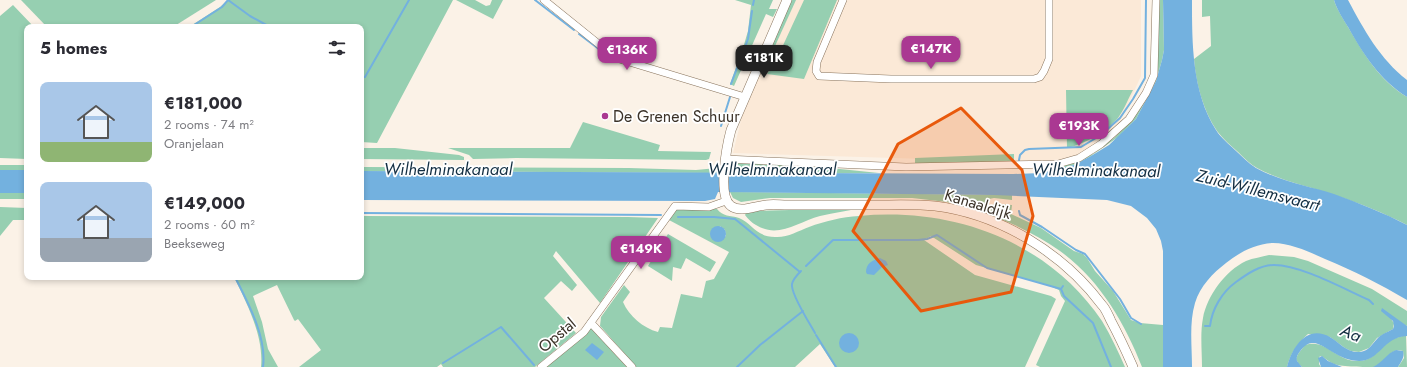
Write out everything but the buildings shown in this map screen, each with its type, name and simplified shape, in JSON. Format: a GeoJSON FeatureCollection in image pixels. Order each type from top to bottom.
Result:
{"type":"FeatureCollection","features":[{"type":"Feature","properties":{"kind":"main road"},"geometry":{"type":"LineString","coordinates":[[725,199],[725,159],[731,130],[787,0]]}},
{"type":"Feature","properties":{"kind":"main road","name":"Kanaaldijk"},"geometry":{"type":"LineString","coordinates":[[725,199],[730,206],[743,209],[767,205],[934,206],[984,218],[1041,246],[1072,271],[1103,305],[1122,342],[1132,367]]}},
{"type":"Feature","properties":{"kind":"street"},"geometry":{"type":"LineString","coordinates":[[544,0],[616,58],[746,97]]}},
{"type":"Feature","properties":{"kind":"street"},"geometry":{"type":"LineString","coordinates":[[843,0],[817,62],[816,71],[819,76],[891,79],[1034,79],[1040,77],[1049,59],[1049,0]]}},
{"type":"Feature","properties":{"kind":"street"},"geometry":{"type":"LineString","coordinates":[[725,159],[906,167],[1058,164],[1079,158],[1101,144],[1129,119],[1146,93],[1154,75],[1156,0]]}},
{"type":"Feature","properties":{"kind":"street","name":"Opstal"},"geometry":{"type":"LineString","coordinates":[[541,367],[584,332],[675,206],[708,207],[725,199]]}},
{"type":"Feature","properties":{"kind":"street"},"geometry":{"type":"LineString","coordinates":[[591,323],[632,367]]}},
{"type":"Feature","properties":{"kind":"highlighted area"},"geometry":{"type":"Polygon","coordinates":[[[961,108],[1022,170],[1033,216],[1011,292],[921,311],[853,231],[898,144],[961,108]]]}},
{"type":"Feature","properties":{"kind":"shaded area"},"geometry":{"type":"Polygon","coordinates":[[[785,0],[1141,0],[1141,76],[1120,122],[1103,140],[1079,158],[1026,162],[733,153],[743,112],[785,0]]]}},
{"type":"Feature","properties":{"kind":"green space"},"geometry":{"type":"Polygon","coordinates":[[[21,0],[216,0],[178,24],[44,24],[21,0]]]}},
{"type":"Feature","properties":{"kind":"green space"},"geometry":{"type":"Polygon","coordinates":[[[228,0],[453,0],[377,143],[364,142],[364,24],[194,24],[228,0]]]}},
{"type":"Feature","properties":{"kind":"green space"},"geometry":{"type":"Polygon","coordinates":[[[456,0],[475,0],[486,6],[490,5],[492,0],[503,0],[493,19],[456,0]]]}},
{"type":"Feature","properties":{"kind":"green space"},"geometry":{"type":"Polygon","coordinates":[[[735,0],[773,0],[769,9],[777,9],[773,17],[766,14],[734,86],[730,84],[748,31],[751,5],[735,0]]]}},
{"type":"Feature","properties":{"kind":"green space"},"geometry":{"type":"Polygon","coordinates":[[[790,0],[796,0],[770,57],[768,58],[767,57],[790,0]]]}},
{"type":"Feature","properties":{"kind":"green space"},"geometry":{"type":"Polygon","coordinates":[[[804,0],[837,0],[804,79],[767,74],[779,54],[804,0]]]}},
{"type":"Feature","properties":{"kind":"green space"},"geometry":{"type":"Polygon","coordinates":[[[1157,0],[1163,0],[1164,50],[1156,81],[1136,119],[1118,137],[1091,156],[1074,165],[1047,172],[1052,168],[1073,163],[1093,154],[1114,138],[1132,120],[1151,88],[1157,0]]]}},
{"type":"Feature","properties":{"kind":"green space"},"geometry":{"type":"Polygon","coordinates":[[[1202,0],[1334,0],[1338,11],[1373,66],[1388,83],[1407,97],[1407,225],[1353,201],[1266,173],[1249,163],[1222,137],[1212,123],[1204,106],[1198,87],[1195,68],[1194,59],[1211,46],[1210,16],[1202,17],[1202,0]]]}},
{"type":"Feature","properties":{"kind":"green space"},"geometry":{"type":"Polygon","coordinates":[[[13,5],[31,24],[24,24],[24,159],[0,158],[0,16],[13,5]]]}},
{"type":"Feature","properties":{"kind":"green space"},"geometry":{"type":"Polygon","coordinates":[[[1066,90],[1133,90],[1120,115],[1108,128],[1081,144],[1067,148],[1066,90]]]}},
{"type":"Feature","properties":{"kind":"green space"},"geometry":{"type":"Polygon","coordinates":[[[583,122],[660,145],[658,151],[711,152],[709,159],[706,160],[473,159],[469,155],[448,148],[570,148],[583,122]]]}},
{"type":"Feature","properties":{"kind":"green space"},"geometry":{"type":"Polygon","coordinates":[[[364,148],[395,148],[459,155],[464,157],[464,160],[364,159],[364,148]]]}},
{"type":"Feature","properties":{"kind":"green space"},"geometry":{"type":"Polygon","coordinates":[[[1014,154],[1014,164],[915,164],[915,158],[1014,154]]]}},
{"type":"Feature","properties":{"kind":"green space"},"geometry":{"type":"Polygon","coordinates":[[[735,162],[830,168],[879,173],[731,173],[735,162]]]}},
{"type":"Feature","properties":{"kind":"green space"},"geometry":{"type":"Polygon","coordinates":[[[0,165],[24,165],[24,170],[0,170],[0,165]]]}},
{"type":"Feature","properties":{"kind":"green space"},"geometry":{"type":"Polygon","coordinates":[[[364,167],[629,168],[696,170],[717,168],[718,173],[364,171],[364,167]]]}},
{"type":"Feature","properties":{"kind":"green space"},"geometry":{"type":"Polygon","coordinates":[[[730,192],[1012,195],[1012,200],[994,198],[989,199],[980,212],[947,202],[912,198],[770,198],[741,202],[733,198],[730,192]]]}},
{"type":"Feature","properties":{"kind":"green space"},"geometry":{"type":"Polygon","coordinates":[[[0,193],[24,193],[24,199],[0,199],[0,193]]]}},
{"type":"Feature","properties":{"kind":"green space"},"geometry":{"type":"Polygon","coordinates":[[[994,204],[1012,205],[1011,214],[1041,228],[1074,251],[1083,254],[1095,271],[1113,291],[1131,320],[1140,323],[1163,325],[1163,367],[1142,367],[1128,334],[1099,288],[1074,262],[1044,240],[1018,226],[990,215],[991,206],[994,204]]]}},
{"type":"Feature","properties":{"kind":"green space"},"geometry":{"type":"Polygon","coordinates":[[[0,207],[24,208],[24,220],[13,220],[0,236],[0,207]]]}},
{"type":"Feature","properties":{"kind":"green space"},"geometry":{"type":"Polygon","coordinates":[[[863,208],[820,216],[780,230],[764,229],[753,223],[745,215],[746,213],[754,211],[863,208]]]}},
{"type":"Feature","properties":{"kind":"green space"},"geometry":{"type":"Polygon","coordinates":[[[717,209],[724,215],[744,220],[763,235],[775,237],[788,235],[840,218],[894,215],[929,217],[963,224],[996,235],[1026,250],[1054,270],[1080,293],[1102,321],[1125,367],[1040,367],[1036,365],[1065,301],[1059,290],[1050,286],[976,265],[931,236],[924,240],[975,275],[1051,296],[1056,299],[1025,367],[835,367],[820,344],[795,367],[636,367],[600,326],[601,317],[624,285],[630,292],[623,302],[637,321],[647,328],[658,332],[660,327],[672,328],[681,294],[702,298],[706,281],[714,279],[729,252],[669,220],[675,210],[717,209]],[[720,226],[714,240],[718,241],[726,236],[725,230],[720,226]]]}},
{"type":"Feature","properties":{"kind":"green space"},"geometry":{"type":"Polygon","coordinates":[[[364,216],[658,218],[600,303],[556,251],[553,256],[577,285],[572,291],[561,281],[544,298],[576,333],[535,367],[443,367],[441,364],[437,367],[299,367],[321,350],[298,319],[295,321],[294,320],[277,285],[253,296],[262,322],[268,349],[278,367],[261,367],[260,344],[254,320],[235,280],[364,280],[364,216]]]}},
{"type":"Feature","properties":{"kind":"green space"},"geometry":{"type":"Polygon","coordinates":[[[668,234],[716,262],[710,272],[686,258],[681,269],[673,267],[672,281],[648,266],[668,234]]]}},
{"type":"Feature","properties":{"kind":"green space"},"geometry":{"type":"Polygon","coordinates":[[[1269,255],[1294,257],[1308,261],[1372,289],[1407,311],[1407,326],[1391,319],[1394,323],[1393,329],[1377,338],[1369,348],[1359,352],[1351,351],[1345,348],[1330,337],[1308,334],[1295,349],[1287,367],[1202,367],[1202,324],[1208,301],[1218,285],[1238,265],[1249,260],[1269,255]]]}},
{"type":"Feature","properties":{"kind":"green space"},"geometry":{"type":"Polygon","coordinates":[[[591,328],[627,367],[546,367],[591,328]]]}},
{"type":"Feature","properties":{"kind":"green space"},"geometry":{"type":"Polygon","coordinates":[[[1406,335],[1407,367],[1398,367],[1404,358],[1403,351],[1398,350],[1391,353],[1381,363],[1374,367],[1338,365],[1321,356],[1319,357],[1319,364],[1321,367],[1302,367],[1296,359],[1305,345],[1312,344],[1325,347],[1343,358],[1350,360],[1357,361],[1368,359],[1391,340],[1406,335]]]}},
{"type":"Feature","properties":{"kind":"water"},"geometry":{"type":"Polygon","coordinates":[[[1163,0],[1192,0],[1193,50],[1198,84],[1208,115],[1218,133],[1250,164],[1265,173],[1343,197],[1407,225],[1407,300],[1357,273],[1300,248],[1280,243],[1260,245],[1242,252],[1226,263],[1216,271],[1200,291],[1195,303],[1192,318],[1192,367],[1163,367],[1163,251],[1161,241],[1156,229],[1147,218],[1131,206],[1107,200],[994,195],[718,192],[715,199],[705,201],[364,200],[364,171],[1041,173],[1074,165],[1091,156],[1109,145],[1136,119],[1156,81],[1164,50],[1163,0]]]}},
{"type":"Feature","properties":{"kind":"water"},"geometry":{"type":"Polygon","coordinates":[[[1334,0],[1348,0],[1373,43],[1397,72],[1407,80],[1407,97],[1388,83],[1373,66],[1342,18],[1334,0]]]}},
{"type":"Feature","properties":{"kind":"water"},"geometry":{"type":"Polygon","coordinates":[[[0,170],[24,170],[24,193],[0,193],[0,170]]]}},
{"type":"Feature","properties":{"kind":"water"},"geometry":{"type":"Polygon","coordinates":[[[718,226],[725,231],[726,234],[721,241],[718,242],[711,237],[710,234],[715,227],[718,226]]]}},
{"type":"Feature","properties":{"kind":"water"},"geometry":{"type":"Polygon","coordinates":[[[880,258],[886,261],[888,265],[882,267],[874,275],[867,274],[866,269],[868,265],[872,261],[880,258]]]}},
{"type":"Feature","properties":{"kind":"water"},"geometry":{"type":"Polygon","coordinates":[[[1382,308],[1407,326],[1407,336],[1392,340],[1372,357],[1359,361],[1344,358],[1323,346],[1310,343],[1301,350],[1297,356],[1297,361],[1302,367],[1287,367],[1289,359],[1297,345],[1302,340],[1314,333],[1330,337],[1351,351],[1360,352],[1366,350],[1380,336],[1393,329],[1393,321],[1381,311],[1382,308]]]}},
{"type":"Feature","properties":{"kind":"water"},"geometry":{"type":"Polygon","coordinates":[[[849,333],[856,336],[859,343],[856,350],[849,353],[842,350],[839,343],[842,336],[849,333]]]}},
{"type":"Feature","properties":{"kind":"water"},"geometry":{"type":"Polygon","coordinates":[[[592,343],[604,352],[597,360],[585,350],[592,343]]]}},
{"type":"Feature","properties":{"kind":"water"},"geometry":{"type":"Polygon","coordinates":[[[1396,350],[1403,351],[1402,359],[1398,367],[1373,367],[1390,353],[1396,350]]]}},
{"type":"Feature","properties":{"kind":"water"},"geometry":{"type":"Polygon","coordinates":[[[1322,356],[1328,361],[1342,367],[1321,367],[1318,358],[1322,356]]]}},
{"type":"Feature","properties":{"kind":"waterway"},"geometry":{"type":"LineString","coordinates":[[196,24],[222,7],[228,0],[250,16],[265,24]]}},
{"type":"Feature","properties":{"kind":"waterway"},"geometry":{"type":"LineString","coordinates":[[364,77],[409,0]]}},
{"type":"Feature","properties":{"kind":"waterway"},"geometry":{"type":"LineString","coordinates":[[535,0],[574,30]]}},
{"type":"Feature","properties":{"kind":"waterway"},"geometry":{"type":"LineString","coordinates":[[753,5],[754,0]]}},
{"type":"Feature","properties":{"kind":"waterway"},"geometry":{"type":"LineString","coordinates":[[1019,160],[1020,155],[1025,150],[1029,149],[1081,147],[1101,135],[1120,118],[1145,78],[1146,0]]}},
{"type":"Feature","properties":{"kind":"waterway"},"geometry":{"type":"LineString","coordinates":[[731,84],[748,39],[752,11]]}},
{"type":"Feature","properties":{"kind":"waterway"},"geometry":{"type":"LineString","coordinates":[[579,34],[604,53]]}},
{"type":"Feature","properties":{"kind":"waterway"},"geometry":{"type":"LineString","coordinates":[[721,126],[730,97]]}},
{"type":"Feature","properties":{"kind":"waterway"},"geometry":{"type":"LineString","coordinates":[[1019,211],[1020,215],[1042,227],[1076,250],[1085,254],[1120,299],[1131,318],[1141,324]]}},
{"type":"Feature","properties":{"kind":"waterway"},"geometry":{"type":"LineString","coordinates":[[364,213],[661,215]]}},
{"type":"Feature","properties":{"kind":"waterway"},"geometry":{"type":"LineString","coordinates":[[678,217],[714,217],[735,219],[800,272]]}},
{"type":"Feature","properties":{"kind":"waterway"},"geometry":{"type":"LineString","coordinates":[[806,266],[833,240],[918,240],[927,239],[937,235],[987,268],[1061,289]]}},
{"type":"Feature","properties":{"kind":"waterway"},"geometry":{"type":"LineString","coordinates":[[1205,326],[1210,326],[1218,301],[1231,286],[1254,270],[1269,265],[1285,266],[1309,273],[1369,300],[1373,304]]}},
{"type":"Feature","properties":{"kind":"waterway"},"geometry":{"type":"LineString","coordinates":[[801,271],[793,280],[792,288],[797,301],[815,333]]}},
{"type":"Feature","properties":{"kind":"waterway"},"geometry":{"type":"LineString","coordinates":[[236,280],[251,309],[259,332],[262,344],[263,367]]}},
{"type":"Feature","properties":{"kind":"waterway"},"geometry":{"type":"LineString","coordinates":[[1063,286],[1061,289],[1064,296],[1093,323],[1111,367]]}},
{"type":"Feature","properties":{"kind":"waterway"},"geometry":{"type":"LineString","coordinates":[[737,367],[760,345],[803,311]]}},
{"type":"Feature","properties":{"kind":"waterway"},"geometry":{"type":"LineString","coordinates":[[443,363],[501,327],[534,365]]}},
{"type":"Feature","properties":{"kind":"waterway"},"geometry":{"type":"LineString","coordinates":[[816,335],[836,367]]}},
{"type":"Feature","properties":{"kind":"place","name":"De Grenen Schuur"},"geometry":{"type":"Point","coordinates":[605,116]}},
{"type":"Feature","properties":{"kind":"water label","name":"Wilhelminakanaal"},"geometry":{"type":"Point","coordinates":[448,169]}},
{"type":"Feature","properties":{"kind":"water label","name":"Wilhelminakanaal"},"geometry":{"type":"Point","coordinates":[772,169]}},
{"type":"Feature","properties":{"kind":"water label","name":"Wilhelminakanaal"},"geometry":{"type":"Point","coordinates":[1096,170]}},
{"type":"Feature","properties":{"kind":"water label","name":"Zuid-Willemsvaart"},"geometry":{"type":"Point","coordinates":[1258,190]}},
{"type":"Feature","properties":{"kind":"water label","name":"Aa"},"geometry":{"type":"Point","coordinates":[1351,333]}}]}
